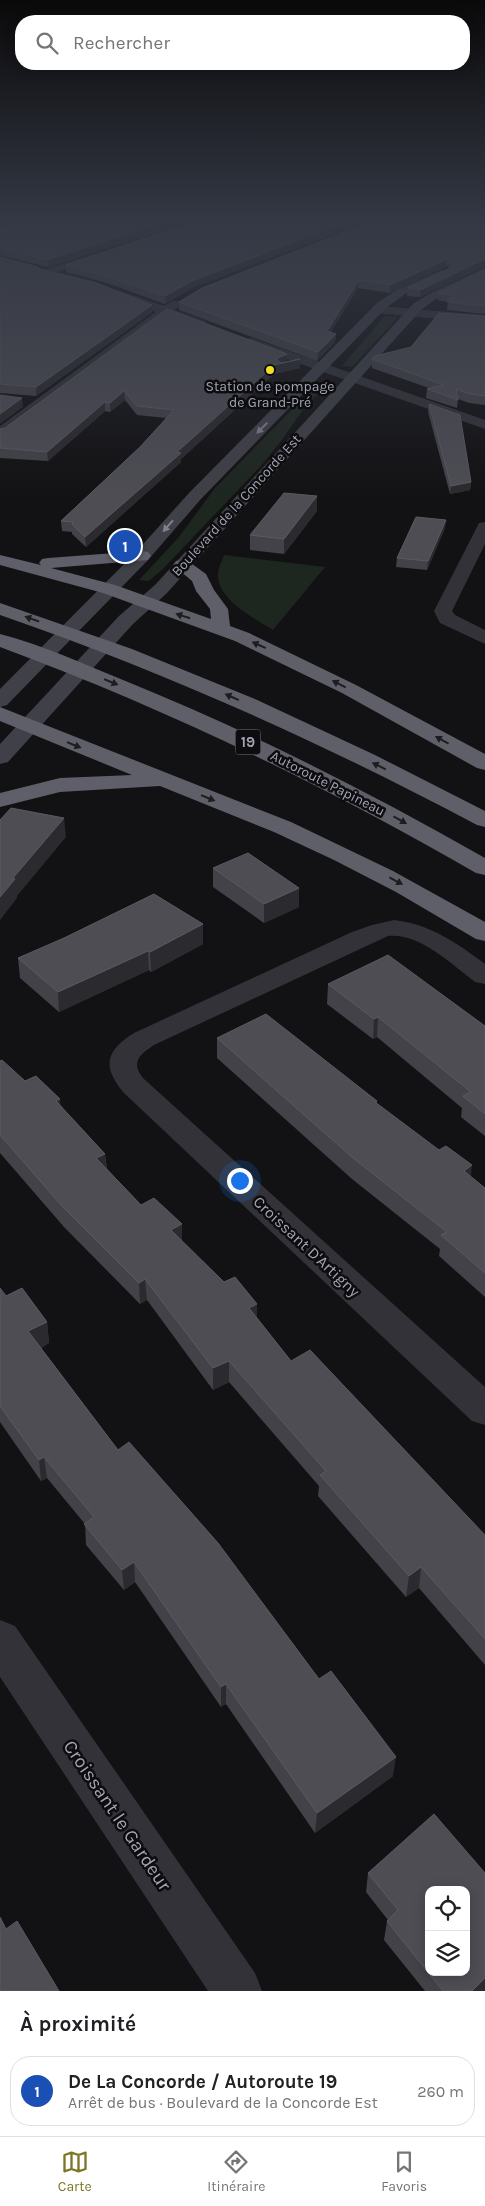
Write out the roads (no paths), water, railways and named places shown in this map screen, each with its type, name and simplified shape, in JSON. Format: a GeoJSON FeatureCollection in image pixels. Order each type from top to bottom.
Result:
{"type":"FeatureCollection","features":[{"type":"Feature","properties":{"kind":"highway"},"geometry":{"type":"LineString","coordinates":[[8,562],[142,556]]}},
{"type":"Feature","properties":{"kind":"highway"},"geometry":{"type":"LineString","coordinates":[[8,562],[109,589],[221,629],[267,648],[320,674],[485,763]]}},
{"type":"Feature","properties":{"kind":"highway"},"geometry":{"type":"LineString","coordinates":[[182,565],[200,578],[205,591],[219,609],[221,629]]}},
{"type":"Feature","properties":{"kind":"highway","name":"19"},"geometry":{"type":"LineString","coordinates":[[0,609],[115,649],[225,694],[312,733],[485,820]]}},
{"type":"Feature","properties":{"kind":"highway","name":"Autoroute Papineau"},"geometry":{"type":"LineString","coordinates":[[0,640],[130,690],[242,740],[348,792],[485,868]]}},
{"type":"Feature","properties":{"kind":"highway"},"geometry":{"type":"LineString","coordinates":[[0,713],[294,832],[418,893],[485,933]]}},
{"type":"Feature","properties":{"kind":"highway"},"geometry":{"type":"LineString","coordinates":[[0,800],[60,785],[163,780]]}},
{"type":"Feature","properties":{"kind":"street"},"geometry":{"type":"LineString","coordinates":[[0,433],[164,312]]}},
{"type":"Feature","properties":{"kind":"street"},"geometry":{"type":"LineString","coordinates":[[167,312],[216,330]]}},
{"type":"Feature","properties":{"kind":"street","name":"Boulevard de la Concorde Est"},"geometry":{"type":"LineString","coordinates":[[0,701],[142,556],[195,496],[376,312]]}},
{"type":"Feature","properties":{"kind":"street"},"geometry":{"type":"LineString","coordinates":[[400,312],[485,319]]}},
{"type":"Feature","properties":{"kind":"street","name":"Boulevard de la Concorde Est"},"geometry":{"type":"LineString","coordinates":[[0,757],[126,620],[182,565],[412,313]]}},
{"type":"Feature","properties":{"kind":"street"},"geometry":{"type":"LineString","coordinates":[[243,340],[485,425]]}},
{"type":"Feature","properties":{"kind":"street"},"geometry":{"type":"LineString","coordinates":[[22,401],[41,403]]}},
{"type":"Feature","properties":{"kind":"street"},"geometry":{"type":"LineString","coordinates":[[485,527],[443,611],[447,619],[485,638]]}},
{"type":"Feature","properties":{"kind":"street","name":"Croissant D'Artigny"},"geometry":{"type":"LineString","coordinates":[[485,976],[414,931],[394,928],[377,931],[144,1039],[126,1052],[123,1058],[124,1073],[134,1086],[485,1410]]}},
{"type":"Feature","properties":{"kind":"street","name":"Croissant le Gardeur"},"geometry":{"type":"LineString","coordinates":[[0,1640],[237,1991]]}},
{"type":"Feature","properties":{"kind":"place","name":"Station de pompage de Grand-Pré"},"geometry":{"type":"Point","coordinates":[270,370]}},
{"type":"Feature","properties":{"kind":"place","name":"De La Concorde / Autoroute 19"},"geometry":{"type":"Point","coordinates":[125,546]}}]}
